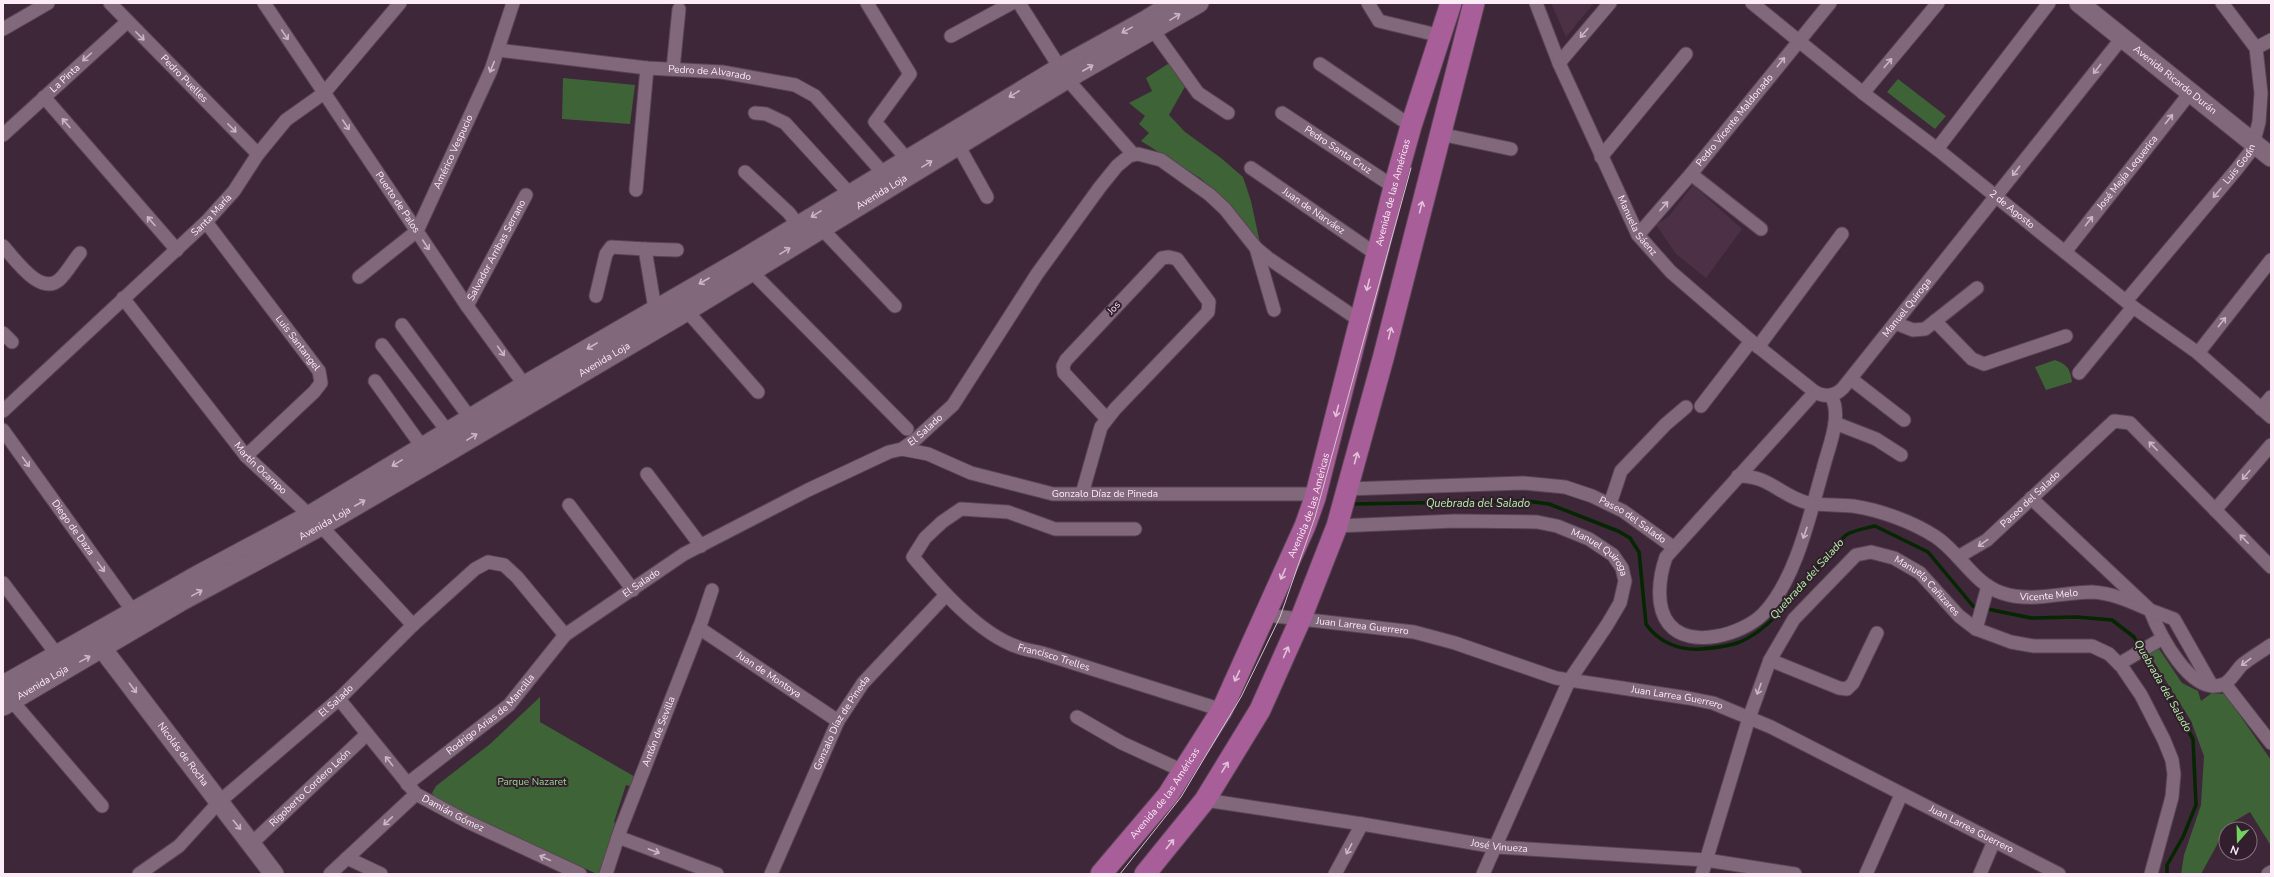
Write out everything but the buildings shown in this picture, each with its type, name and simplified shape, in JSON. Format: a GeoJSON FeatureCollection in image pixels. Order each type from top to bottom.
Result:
{"type":"FeatureCollection","features":[{"type":"Feature","properties":{"kind":"main road","name":"Avenida Loja"},"geometry":{"type":"LineString","coordinates":[[1149,25],[1173,3]]}},
{"type":"Feature","properties":{"kind":"main road","name":"Avenida Loja"},"geometry":{"type":"LineString","coordinates":[[6,697],[68,669],[97,642],[315,520],[530,392],[655,309],[907,159],[1063,74],[1149,25],[1199,3]]}},
{"type":"Feature","properties":{"kind":"main road","name":"Avenida de las Américas"},"geometry":{"type":"LineString","coordinates":[[1422,93],[1433,34],[1442,3]]}},
{"type":"Feature","properties":{"kind":"main road","name":"Avenida de las Américas"},"geometry":{"type":"LineString","coordinates":[[1101,874],[1168,795],[1222,710],[1305,526],[1315,496],[1376,254],[1411,126],[1451,3]]}},
{"type":"Feature","properties":{"kind":"main road"},"geometry":{"type":"LineString","coordinates":[[1430,173],[1451,46],[1462,3]]}},
{"type":"Feature","properties":{"kind":"main road"},"geometry":{"type":"LineString","coordinates":[[1145,874],[1205,800],[1260,710],[1301,618],[1337,524],[1384,355],[1474,3]]}},
{"type":"Feature","properties":{"kind":"main road","name":"Avenida Ricardo Durán"},"geometry":{"type":"LineString","coordinates":[[2078,3],[2252,144],[2271,157]]}},
{"type":"Feature","properties":{"kind":"main road","name":"Avenida Ricardo Durán"},"geometry":{"type":"LineString","coordinates":[[2092,3],[2252,144],[2271,149]]}},
{"type":"Feature","properties":{"kind":"main road","name":"Avenida Loja"},"geometry":{"type":"LineString","coordinates":[[315,520],[422,448],[470,418],[530,392],[687,311],[958,145],[1063,74]]}},
{"type":"Feature","properties":{"kind":"main road","name":"Avenida Loja"},"geometry":{"type":"LineString","coordinates":[[6,697],[56,654],[97,642]]}},
{"type":"Feature","properties":{"kind":"main road","name":"Nicolás de Rocha"},"geometry":{"type":"LineString","coordinates":[[97,642],[218,802],[252,842],[274,874]]}},
{"type":"Feature","properties":{"kind":"street"},"geometry":{"type":"LineString","coordinates":[[3,29],[48,3]]}},
{"type":"Feature","properties":{"kind":"street","name":"Pedro Puelles"},"geometry":{"type":"LineString","coordinates":[[110,3],[258,154]]}},
{"type":"Feature","properties":{"kind":"street","name":"Puerto de Palos"},"geometry":{"type":"LineString","coordinates":[[264,3],[467,306],[530,392]]}},
{"type":"Feature","properties":{"kind":"street","name":"Santa María"},"geometry":{"type":"LineString","coordinates":[[3,411],[206,222],[234,190],[258,154],[286,120],[324,93],[400,3]]}},
{"type":"Feature","properties":{"kind":"street","name":"Américo Vespucio"},"geometry":{"type":"LineString","coordinates":[[359,277],[417,231],[498,50],[513,3]]}},
{"type":"Feature","properties":{"kind":"street"},"geometry":{"type":"LineString","coordinates":[[866,3],[910,74],[875,122],[907,159]]}},
{"type":"Feature","properties":{"kind":"street"},"geometry":{"type":"LineString","coordinates":[[951,36],[1012,3]]}},
{"type":"Feature","properties":{"kind":"street"},"geometry":{"type":"LineString","coordinates":[[1019,3],[1063,74],[1133,154],[1144,155],[1161,160],[1214,198],[1256,248],[1274,263],[1360,320]]}},
{"type":"Feature","properties":{"kind":"street"},"geometry":{"type":"LineString","coordinates":[[1368,3],[1379,21],[1433,34]]}},
{"type":"Feature","properties":{"kind":"street","name":"Manuela Sáenz"},"geometry":{"type":"LineString","coordinates":[[1536,3],[1559,63],[1638,236],[1671,272],[1754,344],[1815,392]]}},
{"type":"Feature","properties":{"kind":"street"},"geometry":{"type":"LineString","coordinates":[[1559,63],[1610,3]]}},
{"type":"Feature","properties":{"kind":"street","name":"2 de Agosto"},"geometry":{"type":"LineString","coordinates":[[1752,3],[1863,93],[1937,149],[2130,304],[2198,353],[2266,413]]}},
{"type":"Feature","properties":{"kind":"street","name":"Pedro Vicente Maldonado"},"geometry":{"type":"LineString","coordinates":[[1638,236],[1691,174],[1830,3]]}},
{"type":"Feature","properties":{"kind":"street"},"geometry":{"type":"LineString","coordinates":[[1863,93],[1938,3]]}},
{"type":"Feature","properties":{"kind":"street"},"geometry":{"type":"LineString","coordinates":[[1937,149],[2049,3]]}},
{"type":"Feature","properties":{"kind":"street"},"geometry":{"type":"LineString","coordinates":[[2222,3],[2256,48],[2271,40]]}},
{"type":"Feature","properties":{"kind":"street"},"geometry":{"type":"LineString","coordinates":[[673,69],[679,9]]}},
{"type":"Feature","properties":{"kind":"street","name":"La Pinta"},"geometry":{"type":"LineString","coordinates":[[3,135],[127,22]]}},
{"type":"Feature","properties":{"kind":"street"},"geometry":{"type":"LineString","coordinates":[[1149,25],[1198,93],[1228,113]]}},
{"type":"Feature","properties":{"kind":"street","name":"Manuel Quiroga"},"geometry":{"type":"LineString","coordinates":[[1831,396],[1840,392],[1851,379],[2122,38]]}},
{"type":"Feature","properties":{"kind":"street","name":"Luis Godín"},"geometry":{"type":"LineString","coordinates":[[2079,373],[2252,144],[2259,122],[2261,93],[2256,48]]}},
{"type":"Feature","properties":{"kind":"street","name":"Pedro de Alvarado"},"geometry":{"type":"LineString","coordinates":[[498,50],[647,68],[722,72],[795,85],[815,96],[883,173]]}},
{"type":"Feature","properties":{"kind":"street"},"geometry":{"type":"LineString","coordinates":[[1601,157],[1686,54]]}},
{"type":"Feature","properties":{"kind":"street"},"geometry":{"type":"LineString","coordinates":[[1320,64],[1411,126]]}},
{"type":"Feature","properties":{"kind":"street"},"geometry":{"type":"LineString","coordinates":[[636,190],[647,68]]}},
{"type":"Feature","properties":{"kind":"street","name":"José Mejía Lequerica"},"geometry":{"type":"LineString","coordinates":[[2065,252],[2190,93]]}},
{"type":"Feature","properties":{"kind":"street"},"geometry":{"type":"LineString","coordinates":[[44,97],[176,250]]}},
{"type":"Feature","properties":{"kind":"street"},"geometry":{"type":"LineString","coordinates":[[755,113],[770,115],[785,123],[849,194]]}},
{"type":"Feature","properties":{"kind":"street","name":"Pedro Santa Cruz"},"geometry":{"type":"LineString","coordinates":[[1282,113],[1394,187]]}},
{"type":"Feature","properties":{"kind":"street"},"geometry":{"type":"LineString","coordinates":[[1440,134],[1511,148]]}},
{"type":"Feature","properties":{"kind":"street"},"geometry":{"type":"LineString","coordinates":[[958,145],[986,197]]}},
{"type":"Feature","properties":{"kind":"street","name":"El Salado"},"geometry":{"type":"LineString","coordinates":[[139,874],[179,846],[218,802],[339,698],[413,625],[475,569],[488,562],[504,565],[517,577],[565,635],[684,554],[808,490],[889,452],[902,449],[926,432],[953,405],[1037,274],[1096,193],[1117,166],[1133,154]]}},
{"type":"Feature","properties":{"kind":"street","name":"Juan de Narváez"},"geometry":{"type":"LineString","coordinates":[[1251,168],[1376,254]]}},
{"type":"Feature","properties":{"kind":"street"},"geometry":{"type":"LineString","coordinates":[[746,172],[789,213],[798,225]]}},
{"type":"Feature","properties":{"kind":"street"},"geometry":{"type":"LineString","coordinates":[[1691,174],[1761,229]]}},
{"type":"Feature","properties":{"kind":"street","name":"Salvador Arribas Serrano"},"geometry":{"type":"LineString","coordinates":[[467,306],[526,195]]}},
{"type":"Feature","properties":{"kind":"street","name":"Luis Santangel"},"geometry":{"type":"LineString","coordinates":[[206,222],[318,371],[320,377],[321,383],[314,392],[246,456]]}},
{"type":"Feature","properties":{"kind":"street"},"geometry":{"type":"LineString","coordinates":[[822,229],[895,306]]}},
{"type":"Feature","properties":{"kind":"street"},"geometry":{"type":"LineString","coordinates":[[1701,406],[1754,344],[1842,234]]}},
{"type":"Feature","properties":{"kind":"street"},"geometry":{"type":"LineString","coordinates":[[3,246],[35,280],[45,284],[51,284],[59,280],[80,253]]}},
{"type":"Feature","properties":{"kind":"street"},"geometry":{"type":"LineString","coordinates":[[596,296],[606,254],[610,247],[677,250]]}},
{"type":"Feature","properties":{"kind":"street"},"geometry":{"type":"LineString","coordinates":[[1256,248],[1274,310]]}},
{"type":"Feature","properties":{"kind":"street"},"geometry":{"type":"LineString","coordinates":[[645,249],[655,309]]}},
{"type":"Feature","properties":{"kind":"street","name":"Jos"},"geometry":{"type":"LineString","coordinates":[[1169,257],[1177,259],[1209,302],[1208,312],[1107,419],[1064,373],[1063,366],[1066,360],[1162,258],[1169,257]]}},
{"type":"Feature","properties":{"kind":"street"},"geometry":{"type":"LineString","coordinates":[[2198,353],[2271,260]]}},
{"type":"Feature","properties":{"kind":"street"},"geometry":{"type":"LineString","coordinates":[[751,271],[907,429]]}},
{"type":"Feature","properties":{"kind":"street"},"geometry":{"type":"LineString","coordinates":[[1895,324],[1916,330],[1925,329],[1978,288]]}},
{"type":"Feature","properties":{"kind":"street","name":"Martín Ocampo"},"geometry":{"type":"LineString","coordinates":[[123,298],[246,456],[315,520],[413,625]]}},
{"type":"Feature","properties":{"kind":"street"},"geometry":{"type":"LineString","coordinates":[[687,311],[758,392]]}},
{"type":"Feature","properties":{"kind":"street"},"geometry":{"type":"LineString","coordinates":[[1935,321],[1972,359],[1984,364],[2066,336]]}},
{"type":"Feature","properties":{"kind":"street"},"geometry":{"type":"LineString","coordinates":[[402,325],[470,418]]}},
{"type":"Feature","properties":{"kind":"street"},"geometry":{"type":"LineString","coordinates":[[382,345],[448,432]]}},
{"type":"Feature","properties":{"kind":"street"},"geometry":{"type":"LineString","coordinates":[[1851,379],[1904,420]]}},
{"type":"Feature","properties":{"kind":"street"},"geometry":{"type":"LineString","coordinates":[[374,381],[422,448]]}},
{"type":"Feature","properties":{"kind":"street"},"geometry":{"type":"LineString","coordinates":[[1673,547],[1815,392],[1824,396],[1831,396],[1835,404],[1835,424],[1813,504]]}},
{"type":"Feature","properties":{"kind":"street"},"geometry":{"type":"LineString","coordinates":[[2266,413],[2271,397]]}},
{"type":"Feature","properties":{"kind":"street"},"geometry":{"type":"LineString","coordinates":[[1610,504],[1621,472],[1666,424],[1686,407]]}},
{"type":"Feature","properties":{"kind":"street"},"geometry":{"type":"LineString","coordinates":[[1082,494],[1101,427],[1107,419]]}},
{"type":"Feature","properties":{"kind":"street","name":"Paseo del Salado"},"geometry":{"type":"LineString","coordinates":[[1958,557],[1987,540],[2114,421],[2119,420],[2130,423],[2215,510],[2270,563]]}},
{"type":"Feature","properties":{"kind":"street"},"geometry":{"type":"LineString","coordinates":[[1835,424],[1876,439],[1901,455]]}},
{"type":"Feature","properties":{"kind":"street","name":"Diego de Daza"},"geometry":{"type":"LineString","coordinates":[[3,430],[138,618]]}},
{"type":"Feature","properties":{"kind":"street"},"geometry":{"type":"LineString","coordinates":[[2215,510],[2271,445]]}},
{"type":"Feature","properties":{"kind":"street","name":"Gonzalo Díaz de Pineda"},"geometry":{"type":"LineString","coordinates":[[902,449],[928,454],[971,473],[1046,492],[1082,494],[1315,496]]}},
{"type":"Feature","properties":{"kind":"street"},"geometry":{"type":"LineString","coordinates":[[647,474],[701,546]]}},
{"type":"Feature","properties":{"kind":"street"},"geometry":{"type":"LineString","coordinates":[[1738,476],[1751,476],[1767,482],[1800,500],[1813,504],[1854,506],[1893,518],[1934,536],[1958,557]]}},
{"type":"Feature","properties":{"kind":"street","name":"Paseo del Salado"},"geometry":{"type":"LineString","coordinates":[[1347,492],[1538,483],[1565,487],[1610,504],[1623,511],[1673,547],[1666,557],[1663,567],[1660,593],[1662,610],[1669,625],[1674,629],[1698,637],[1721,636],[1746,626],[1755,620],[1770,605],[1793,562],[1806,529],[1813,504]]}},
{"type":"Feature","properties":{"kind":"street"},"geometry":{"type":"LineString","coordinates":[[2032,498],[2150,610],[2163,638],[2180,666],[2193,677],[2218,685],[2242,665],[2271,645]]}},
{"type":"Feature","properties":{"kind":"street"},"geometry":{"type":"LineString","coordinates":[[569,505],[633,590]]}},
{"type":"Feature","properties":{"kind":"street","name":"Francisco Trelles"},"geometry":{"type":"LineString","coordinates":[[1135,529],[1055,529],[1008,512],[961,509],[942,522],[912,557],[946,595],[989,632],[1017,647],[1042,653],[1222,710]]}},
{"type":"Feature","properties":{"kind":"street","name":"Manuel Quiroga"},"geometry":{"type":"LineString","coordinates":[[1337,524],[1455,521],[1537,522],[1580,535],[1608,550],[1618,561],[1624,573],[1626,581],[1623,595],[1607,625],[1568,681],[1483,874]]}},
{"type":"Feature","properties":{"kind":"street","name":"Manuela Cañizares"},"geometry":{"type":"LineString","coordinates":[[1702,874],[1749,718],[1770,660],[1794,619],[1856,554],[1864,552],[1877,553],[1890,557],[1920,573],[1959,616],[1976,629],[2011,642],[2034,646],[2092,646],[2109,654],[2119,664],[2141,696],[2164,740],[2172,760],[2174,780],[2172,797],[2151,874]]}},
{"type":"Feature","properties":{"kind":"street","name":"Vicente Melo"},"geometry":{"type":"LineString","coordinates":[[1958,557],[1988,586],[2018,597],[2093,592],[2120,597],[2174,619],[2218,685],[2267,727],[2271,743]]}},
{"type":"Feature","properties":{"kind":"street"},"geometry":{"type":"LineString","coordinates":[[3,583],[68,669]]}},
{"type":"Feature","properties":{"kind":"street"},"geometry":{"type":"LineString","coordinates":[[1976,629],[1988,586]]}},
{"type":"Feature","properties":{"kind":"street","name":"Antón de Sevilla"},"geometry":{"type":"LineString","coordinates":[[606,874],[618,837],[699,628],[712,590]]}},
{"type":"Feature","properties":{"kind":"street","name":"Gonzalo Díaz de Pineda"},"geometry":{"type":"LineString","coordinates":[[771,874],[838,721],[863,683],[946,595]]}},
{"type":"Feature","properties":{"kind":"street","name":"Juan Larrea Guerrero"},"geometry":{"type":"LineString","coordinates":[[1265,615],[1385,627],[1426,634],[1533,672],[1568,681],[1701,700],[1749,718],[2059,874]]}},
{"type":"Feature","properties":{"kind":"street","name":"Juan de Montoya"},"geometry":{"type":"LineString","coordinates":[[699,628],[838,721]]}},
{"type":"Feature","properties":{"kind":"street"},"geometry":{"type":"LineString","coordinates":[[1770,660],[1839,688],[1847,689],[1853,683],[1876,633]]}},
{"type":"Feature","properties":{"kind":"street","name":"Rodrigo Arias de Mancilla"},"geometry":{"type":"LineString","coordinates":[[407,784],[509,705],[565,635]]}},
{"type":"Feature","properties":{"kind":"street"},"geometry":{"type":"LineString","coordinates":[[2119,664],[2163,638]]}},
{"type":"Feature","properties":{"kind":"street"},"geometry":{"type":"LineString","coordinates":[[6,697],[102,806]]}},
{"type":"Feature","properties":{"kind":"street","name":"Damián Gómez"},"geometry":{"type":"LineString","coordinates":[[339,698],[416,794],[466,821],[580,874]]}},
{"type":"Feature","properties":{"kind":"street"},"geometry":{"type":"LineString","coordinates":[[1077,717],[1122,743],[1184,771]]}},
{"type":"Feature","properties":{"kind":"street","name":"Rigoberto Cordero León"},"geometry":{"type":"LineString","coordinates":[[252,842],[367,734]]}},
{"type":"Feature","properties":{"kind":"street"},"geometry":{"type":"LineString","coordinates":[[330,874],[416,794]]}},
{"type":"Feature","properties":{"kind":"street"},"geometry":{"type":"LineString","coordinates":[[1866,874],[1902,795]]}},
{"type":"Feature","properties":{"kind":"street","name":"José Vinueza"},"geometry":{"type":"LineString","coordinates":[[1205,800],[1362,824],[1496,847],[1706,860],[1795,874]]}},
{"type":"Feature","properties":{"kind":"street"},"geometry":{"type":"LineString","coordinates":[[1335,874],[1362,824]]}},
{"type":"Feature","properties":{"kind":"street"},"geometry":{"type":"LineString","coordinates":[[618,837],[717,874]]}},
{"type":"Feature","properties":{"kind":"street"},"geometry":{"type":"LineString","coordinates":[[1980,874],[1994,841]]}},
{"type":"Feature","properties":{"kind":"street"},"geometry":{"type":"LineString","coordinates":[[347,858],[381,874]]}},
{"type":"Feature","properties":{"kind":"shaded area"},"geometry":{"type":"Polygon","coordinates":[[[1551,3],[1594,3],[1566,37],[1551,3]]]}},
{"type":"Feature","properties":{"kind":"shaded area"},"geometry":{"type":"Polygon","coordinates":[[[1693,185],[1742,229],[1706,278],[1676,254],[1656,225],[1669,216],[1693,185]]]}},
{"type":"Feature","properties":{"kind":"green space"},"geometry":{"type":"Polygon","coordinates":[[[1171,62],[1187,83],[1169,115],[1185,132],[1221,158],[1243,177],[1251,201],[1260,243],[1224,199],[1200,178],[1141,141],[1149,133],[1139,124],[1145,116],[1129,103],[1152,91],[1146,78],[1171,62]]]}},
{"type":"Feature","properties":{"kind":"green space"},"geometry":{"type":"Polygon","coordinates":[[[563,78],[635,85],[630,124],[562,119],[563,78]]]}},
{"type":"Feature","properties":{"kind":"green space"},"geometry":{"type":"Polygon","coordinates":[[[1898,79],[1946,116],[1935,129],[1887,92],[1898,79]]]}},
{"type":"Feature","properties":{"kind":"green space"},"geometry":{"type":"Polygon","coordinates":[[[2055,360],[2068,368],[2072,382],[2046,390],[2035,367],[2055,360]]]}},
{"type":"Feature","properties":{"kind":"green space"},"geometry":{"type":"Polygon","coordinates":[[[2155,643],[2182,683],[2198,691],[2201,701],[2212,693],[2225,694],[2271,760],[2271,846],[2258,825],[2258,821],[2256,821],[2250,812],[2235,821],[2218,821],[2218,842],[2201,874],[2181,874],[2184,855],[2201,805],[2204,756],[2191,721],[2146,649],[2155,643]]]}},
{"type":"Feature","properties":{"kind":"green space","name":"Parque Nazaret"},"geometry":{"type":"Polygon","coordinates":[[[540,697],[540,722],[637,778],[634,787],[626,785],[614,822],[619,826],[604,874],[597,874],[437,801],[432,793],[436,786],[490,744],[540,697]]]}},
{"type":"Feature","properties":{"kind":"waterway","name":"Quebrada del Salado"},"geometry":{"type":"LineString","coordinates":[[1351,504],[1527,501],[1549,504],[1618,531],[1630,538],[1639,552],[1646,624],[1657,636],[1678,647],[1693,649],[1716,648],[1735,644],[1755,634],[1783,609],[1846,535],[1856,530],[1875,526],[1928,552],[1973,606],[2031,618],[2077,617],[2112,620],[2134,637],[2140,648]]}},
{"type":"Feature","properties":{"kind":"waterway","name":"Quebrada del Salado"},"geometry":{"type":"LineString","coordinates":[[2143,654],[2193,739],[2196,805],[2183,837],[2167,865],[2167,874]]}},
{"type":"Feature","properties":{"kind":"tram line"},"geometry":{"type":"LineString","coordinates":[[1120,874],[1181,797],[1241,697],[1280,617],[1315,517],[1411,168]]}}]}
